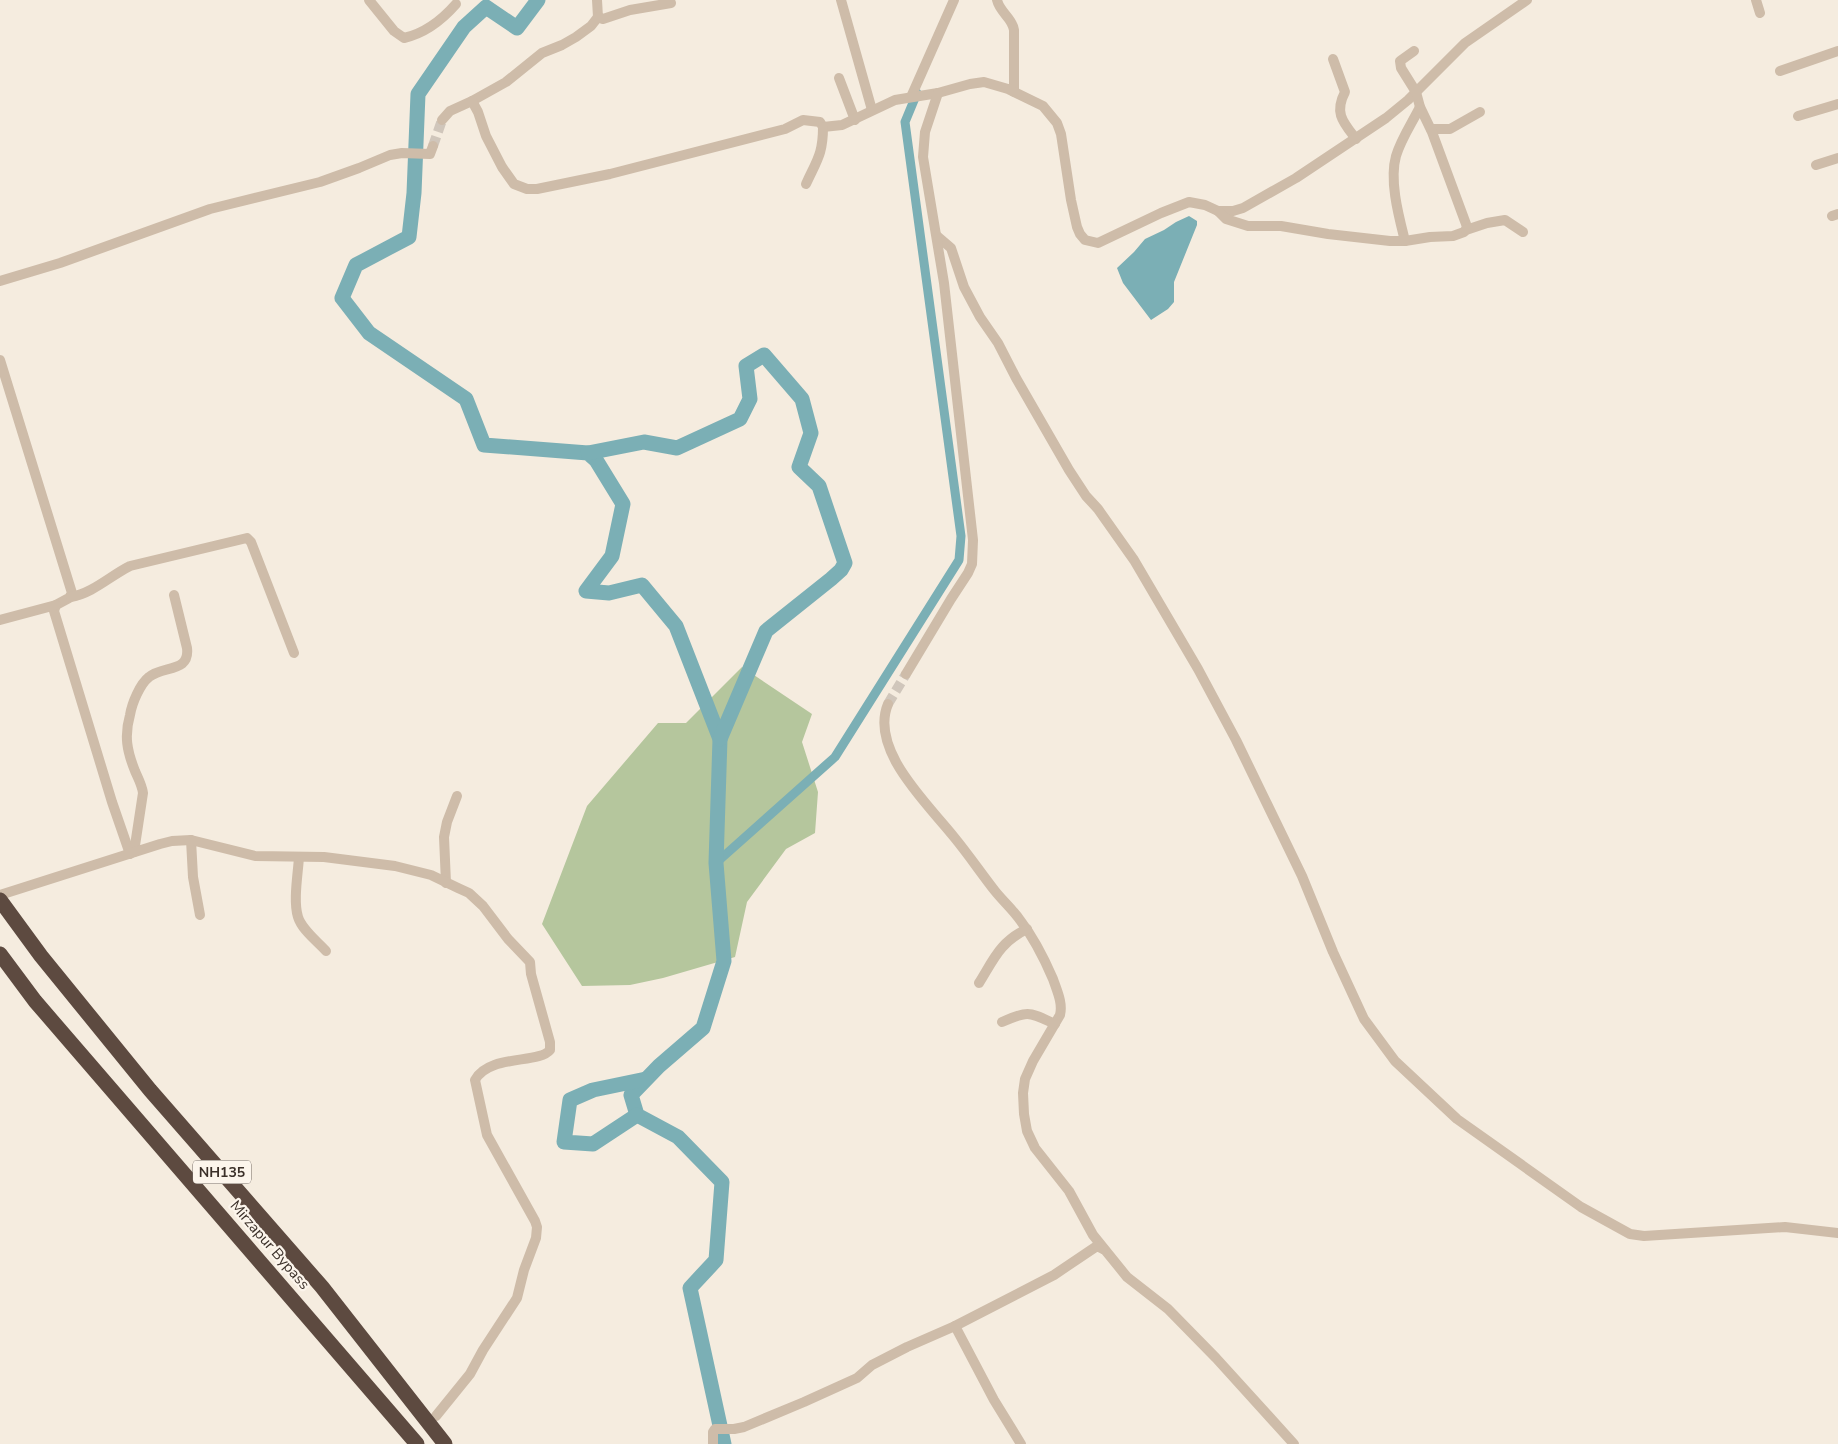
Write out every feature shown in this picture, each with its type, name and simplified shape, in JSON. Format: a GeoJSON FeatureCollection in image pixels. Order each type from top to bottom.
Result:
{"type":"FeatureCollection","features":[{"type":"Feature","properties":{"kind":"highway","name":"NH135"},"geometry":{"type":"LineString","coordinates":[[0,900],[41,956],[150,1090],[322,1287],[445,1444]]}},
{"type":"Feature","properties":{"kind":"highway","name":"Mirzapur Bypass"},"geometry":{"type":"LineString","coordinates":[[0,954],[35,1001],[417,1444]]}},
{"type":"Feature","properties":{"kind":"street"},"geometry":{"type":"LineString","coordinates":[[369,0],[394,31],[404,38],[428,28],[445,16],[456,4]]}},
{"type":"Feature","properties":{"kind":"street"},"geometry":{"type":"LineString","coordinates":[[442,120],[450,111],[506,82],[542,53],[569,42],[591,26],[598,17],[597,0]]}},
{"type":"Feature","properties":{"kind":"street"},"geometry":{"type":"LineString","coordinates":[[841,0],[872,110]]}},
{"type":"Feature","properties":{"kind":"street"},"geometry":{"type":"LineString","coordinates":[[916,97],[954,0]]}},
{"type":"Feature","properties":{"kind":"street"},"geometry":{"type":"LineString","coordinates":[[997,0],[1001,11],[1012,21],[1014,30],[1014,92]]}},
{"type":"Feature","properties":{"kind":"street"},"geometry":{"type":"LineString","coordinates":[[1218,212],[1243,208],[1296,178],[1356,139],[1386,118],[1416,92],[1465,43],[1527,0]]}},
{"type":"Feature","properties":{"kind":"street"},"geometry":{"type":"LineString","coordinates":[[1756,0],[1760,13]]}},
{"type":"Feature","properties":{"kind":"street"},"geometry":{"type":"LineString","coordinates":[[598,17],[604,19],[630,10],[672,3]]}},
{"type":"Feature","properties":{"kind":"street"},"geometry":{"type":"LineString","coordinates":[[1414,51],[1403,58],[1400,64],[1401,68],[1416,92],[1420,107],[1431,129],[1466,224],[1466,230]]}},
{"type":"Feature","properties":{"kind":"street"},"geometry":{"type":"LineString","coordinates":[[1780,71],[1838,51]]}},
{"type":"Feature","properties":{"kind":"street"},"geometry":{"type":"LineString","coordinates":[[1333,59],[1345,92],[1340,105],[1340,113],[1344,123],[1356,139]]}},
{"type":"Feature","properties":{"kind":"street"},"geometry":{"type":"LineString","coordinates":[[839,78],[855,120]]}},
{"type":"Feature","properties":{"kind":"street"},"geometry":{"type":"LineString","coordinates":[[823,127],[842,125],[895,100],[936,93],[970,84],[984,82],[1014,92],[1042,106],[1057,123],[1062,134],[1077,227],[1085,240],[1098,243],[1189,202],[1205,205],[1226,219],[1248,226],[1281,226],[1328,234],[1405,241],[1462,234],[1466,230],[1487,223],[1505,220],[1523,232]]}},
{"type":"Feature","properties":{"kind":"street"},"geometry":{"type":"LineString","coordinates":[[906,674],[972,564],[973,540],[944,283],[923,157],[925,132],[936,93]]}},
{"type":"Feature","properties":{"kind":"street"},"geometry":{"type":"LineString","coordinates":[[472,101],[486,136],[502,167],[514,184],[527,189],[537,189],[610,174],[785,129],[803,120],[820,122],[823,127],[823,143],[820,156],[806,184]]}},
{"type":"Feature","properties":{"kind":"street"},"geometry":{"type":"LineString","coordinates":[[1798,116],[1838,104]]}},
{"type":"Feature","properties":{"kind":"street"},"geometry":{"type":"LineString","coordinates":[[1405,241],[1396,195],[1395,158],[1400,143],[1420,107]]}},
{"type":"Feature","properties":{"kind":"street"},"geometry":{"type":"LineString","coordinates":[[1431,129],[1450,129],[1480,112]]}},
{"type":"Feature","properties":{"kind":"street"},"geometry":{"type":"LineString","coordinates":[[0,280],[60,263],[210,209],[320,182],[390,155],[431,153],[433,146]]}},
{"type":"Feature","properties":{"kind":"street"},"geometry":{"type":"LineString","coordinates":[[1816,165],[1838,158]]}},
{"type":"Feature","properties":{"kind":"street"},"geometry":{"type":"LineString","coordinates":[[936,236],[951,248],[964,287],[1069,470],[1134,560],[1198,668],[1236,740],[1302,876],[1333,952],[1364,1019],[1395,1061],[1447,1111],[1463,1123],[1581,1207],[1630,1234],[1644,1236],[1785,1227],[1838,1233]]}},
{"type":"Feature","properties":{"kind":"street"},"geometry":{"type":"LineString","coordinates":[[0,360],[72,593],[71,597]]}},
{"type":"Feature","properties":{"kind":"street"},"geometry":{"type":"LineString","coordinates":[[0,620],[56,605],[86,592],[130,566],[247,538],[251,542],[294,653]]}},
{"type":"Feature","properties":{"kind":"street"},"geometry":{"type":"LineString","coordinates":[[132,853],[143,793],[142,784],[128,752],[128,724],[133,705],[147,678],[183,664],[186,660],[187,648],[174,595]]}},
{"type":"Feature","properties":{"kind":"street"},"geometry":{"type":"LineString","coordinates":[[56,605],[54,611],[112,802],[132,853]]}},
{"type":"Feature","properties":{"kind":"street"},"geometry":{"type":"LineString","coordinates":[[888,704],[884,730],[904,777],[1027,929],[1048,967],[1058,994],[1062,1009],[1025,1079],[1023,1093],[1027,1130],[1035,1148],[1070,1191],[1093,1235],[1127,1278],[1168,1309],[1216,1358],[1294,1444]]}},
{"type":"Feature","properties":{"kind":"street"},"geometry":{"type":"LineString","coordinates":[[446,883],[444,837],[447,822],[457,796]]}},
{"type":"Feature","properties":{"kind":"street"},"geometry":{"type":"LineString","coordinates":[[191,840],[193,877],[200,915]]}},
{"type":"Feature","properties":{"kind":"street"},"geometry":{"type":"LineString","coordinates":[[0,896],[172,841],[191,840],[255,856],[324,857],[395,866],[431,876],[469,893],[508,939],[521,951],[530,962],[531,974],[551,1047],[546,1054],[508,1061],[480,1072],[475,1080],[487,1135],[535,1221],[537,1232],[517,1298],[482,1350],[470,1374],[436,1416]]}},
{"type":"Feature","properties":{"kind":"street"},"geometry":{"type":"LineString","coordinates":[[299,857],[296,906],[298,916],[301,923],[326,951]]}},
{"type":"Feature","properties":{"kind":"street"},"geometry":{"type":"LineString","coordinates":[[979,982],[1008,940],[1027,929]]}},
{"type":"Feature","properties":{"kind":"street"},"geometry":{"type":"LineString","coordinates":[[1002,1022],[1028,1013],[1055,1024]]}},
{"type":"Feature","properties":{"kind":"street"},"geometry":{"type":"LineString","coordinates":[[713,1444],[713,1432],[717,1428],[734,1429],[755,1423],[857,1378],[872,1365],[955,1326],[1054,1275],[1097,1246],[1103,1248]]}},
{"type":"Feature","properties":{"kind":"street"},"geometry":{"type":"LineString","coordinates":[[955,1326],[994,1400],[1021,1444]]}},
{"type":"Feature","properties":{"kind":"green space"},"geometry":{"type":"Polygon","coordinates":[[[742,667],[812,714],[802,742],[818,792],[815,833],[786,849],[747,902],[735,957],[663,978],[630,985],[582,986],[542,924],[587,806],[658,723],[686,723],[742,667]]]}},
{"type":"Feature","properties":{"kind":"water"},"geometry":{"type":"Polygon","coordinates":[[[1189,216],[1197,221],[1197,225],[1174,282],[1174,302],[1168,309],[1151,320],[1123,283],[1117,268],[1145,239],[1189,216]]]}},
{"type":"Feature","properties":{"kind":"waterway"},"geometry":{"type":"LineString","coordinates":[[538,0],[517,28],[486,7],[464,27],[418,94],[414,193],[409,237],[356,265],[342,298],[369,333],[466,399],[484,445],[588,453],[596,460],[623,504],[612,556],[586,591],[609,593],[642,585],[676,626],[720,739],[716,863],[724,961],[703,1028],[659,1066],[631,1095],[637,1115],[678,1137],[722,1182],[716,1260],[690,1288],[724,1444]]}},
{"type":"Feature","properties":{"kind":"waterway"},"geometry":{"type":"LineString","coordinates":[[716,863],[835,757],[959,560],[961,536],[905,122],[917,93]]}},
{"type":"Feature","properties":{"kind":"waterway"},"geometry":{"type":"LineString","coordinates":[[588,453],[644,442],[677,448],[740,419],[750,399],[746,366],[764,355],[802,399],[811,433],[799,467],[819,486],[845,563],[841,570],[831,579],[766,631],[720,739]]}},
{"type":"Feature","properties":{"kind":"waterway"},"geometry":{"type":"LineString","coordinates":[[637,1115],[593,1144],[564,1142],[570,1100],[593,1090],[646,1079]]}},
{"type":"Feature","properties":{"kind":"tunnel"},"geometry":{"type":"LineString","coordinates":[[433,146],[442,120]]}},
{"type":"Feature","properties":{"kind":"tunnel"},"geometry":{"type":"LineString","coordinates":[[888,704],[906,674]]}}]}
